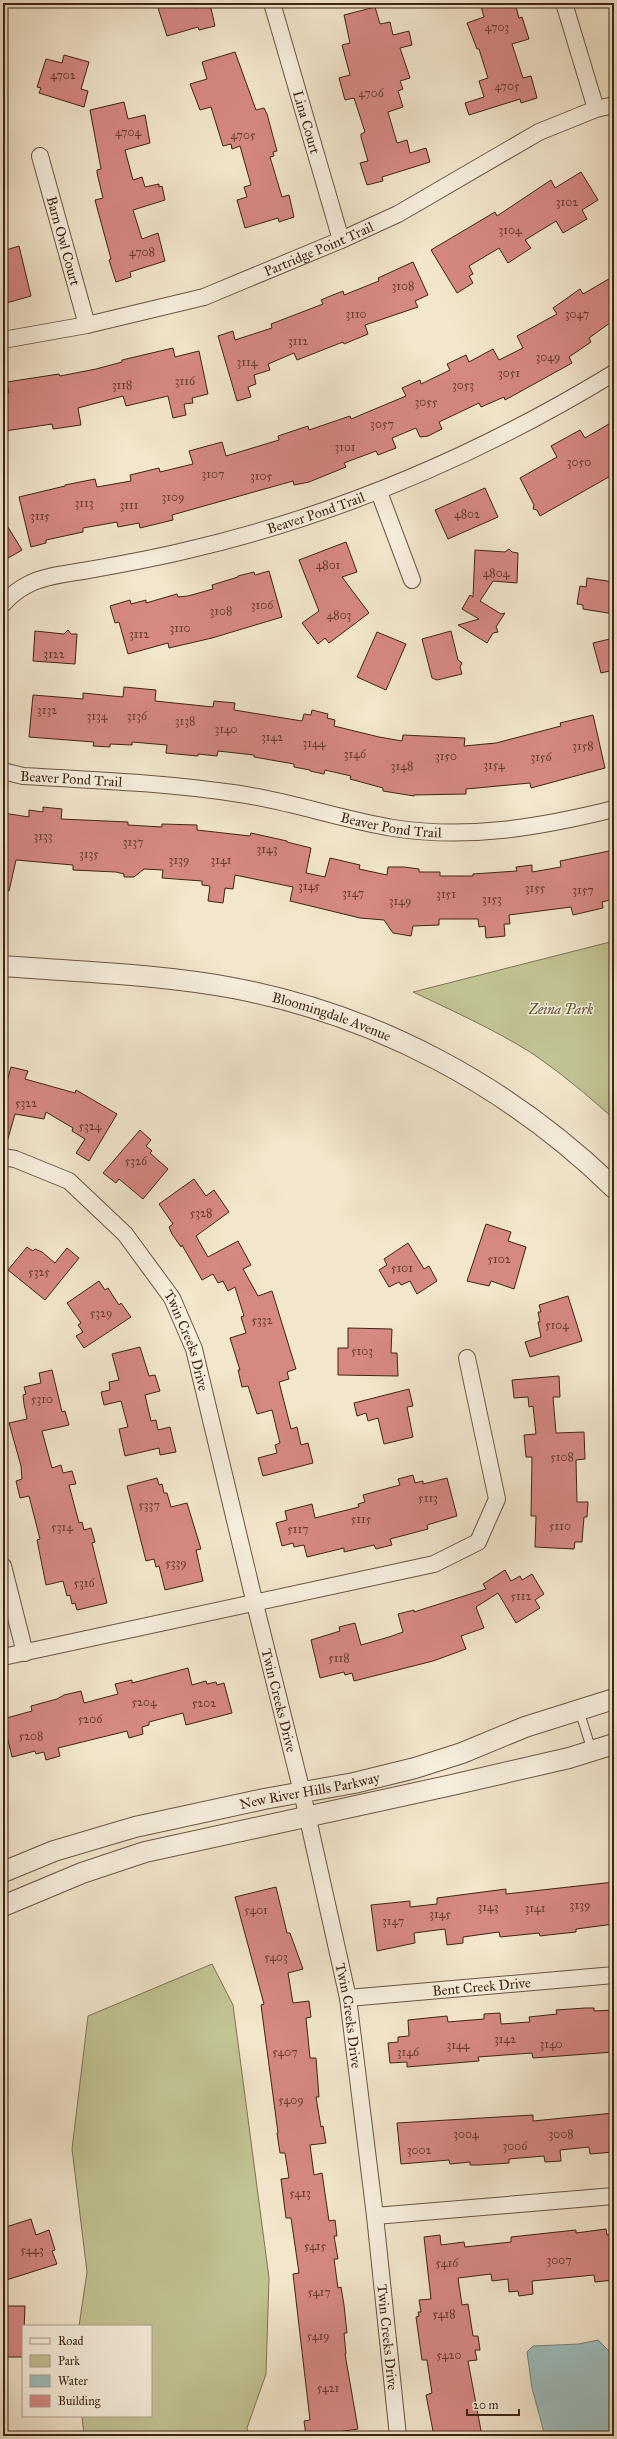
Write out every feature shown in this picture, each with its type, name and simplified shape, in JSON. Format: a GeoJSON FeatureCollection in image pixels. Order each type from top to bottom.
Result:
{"type":"FeatureCollection","features":[{"type":"Feature","properties":{"kind":"street","name":"Lina Court"},"geometry":{"type":"LineString","coordinates":[[272,3],[341,240]]}},
{"type":"Feature","properties":{"kind":"street"},"geometry":{"type":"LineString","coordinates":[[564,3],[596,109]]}},
{"type":"Feature","properties":{"kind":"street","name":"Partridge Point Trail"},"geometry":{"type":"LineString","coordinates":[[3,340],[87,325],[204,297],[341,240],[398,214],[539,132],[596,109],[614,105]]}},
{"type":"Feature","properties":{"kind":"street","name":"Barn Owl Court"},"geometry":{"type":"LineString","coordinates":[[40,156],[87,325]]}},
{"type":"Feature","properties":{"kind":"street","name":"Beaver Pond Trail"},"geometry":{"type":"LineString","coordinates":[[3,604],[16,592],[44,579],[209,546],[302,518],[379,492],[515,428],[614,373]]}},
{"type":"Feature","properties":{"kind":"street"},"geometry":{"type":"LineString","coordinates":[[379,492],[412,580]]}},
{"type":"Feature","properties":{"kind":"street","name":"Beaver Pond Trail"},"geometry":{"type":"LineString","coordinates":[[3,771],[23,776],[153,785],[239,794],[279,801],[378,825],[418,832],[467,833],[513,830],[553,824],[614,809]]}},
{"type":"Feature","properties":{"kind":"street","name":"Bloomingdale Avenue"},"geometry":{"type":"LineString","coordinates":[[3,966],[140,977],[231,988],[275,997],[342,1018],[423,1052],[503,1098],[552,1133],[614,1188]]}},
{"type":"Feature","properties":{"kind":"street","name":"Twin Creeks Drive"},"geometry":{"type":"LineString","coordinates":[[3,1157],[15,1159],[69,1181],[125,1234],[172,1298],[194,1349],[302,1792],[348,1998],[375,2216],[398,2436]]}},
{"type":"Feature","properties":{"kind":"street"},"geometry":{"type":"LineString","coordinates":[[3,1657],[255,1604],[434,1564],[478,1542],[497,1499],[468,1358]]}},
{"type":"Feature","properties":{"kind":"street"},"geometry":{"type":"LineString","coordinates":[[3,1566],[25,1653]]}},
{"type":"Feature","properties":{"kind":"street","name":"New River Hills Parkway"},"geometry":{"type":"LineString","coordinates":[[3,1872],[54,1851],[135,1826],[354,1783],[438,1762],[513,1731],[614,1699]]}},
{"type":"Feature","properties":{"kind":"street","name":"New River Hills Parkway"},"geometry":{"type":"LineString","coordinates":[[3,1906],[82,1873],[145,1852],[308,1818],[592,1751],[614,1744]]}},
{"type":"Feature","properties":{"kind":"street","name":"Bent Creek Drive"},"geometry":{"type":"LineString","coordinates":[[348,1998],[614,1975]]}},
{"type":"Feature","properties":{"kind":"street"},"geometry":{"type":"LineString","coordinates":[[375,2216],[614,2196]]}},
{"type":"Feature","properties":{"kind":"lane"},"geometry":{"type":"LineString","coordinates":[[579,1710],[592,1751]]}},
{"type":"Feature","properties":{"kind":"green space","name":"Zeina Park"},"geometry":{"type":"Polygon","coordinates":[[[614,941],[614,1119],[573,1084],[530,1052],[458,1013],[413,992],[614,941]]]}},
{"type":"Feature","properties":{"kind":"green space"},"geometry":{"type":"Polygon","coordinates":[[[212,1964],[233,2005],[269,2278],[266,2374],[247,2428],[249,2436],[84,2436],[82,2417],[152,2417],[152,2325],[79,2325],[87,2272],[72,2149],[88,2016],[212,1964]]]}},
{"type":"Feature","properties":{"kind":"water"},"geometry":{"type":"Polygon","coordinates":[[[598,2340],[614,2356],[614,2436],[545,2436],[532,2388],[527,2352],[533,2346],[579,2344],[598,2340]]]}},
{"type":"Feature","properties":{"kind":"building"},"geometry":{"type":"Polygon","coordinates":[[[175,3],[194,3],[196,8],[210,4],[215,26],[199,30],[198,27],[167,36],[158,8],[175,3]]]}},
{"type":"Feature","properties":{"kind":"building"},"geometry":{"type":"Polygon","coordinates":[[[480,3],[515,3],[519,18],[522,17],[529,39],[512,44],[523,78],[531,76],[537,98],[521,103],[520,99],[469,115],[465,103],[484,97],[479,81],[488,78],[479,49],[477,49],[467,23],[484,17],[480,3]]]}},
{"type":"Feature","properties":{"kind":"building"},"geometry":{"type":"Polygon","coordinates":[[[375,7],[380,24],[390,22],[393,35],[409,31],[412,45],[400,48],[410,78],[400,81],[403,89],[398,91],[403,107],[388,112],[397,143],[407,140],[410,153],[426,148],[430,162],[382,177],[383,181],[367,185],[360,163],[368,161],[361,137],[361,134],[365,132],[354,98],[345,100],[339,78],[350,75],[342,45],[350,43],[344,15],[375,7]]]}},
{"type":"Feature","properties":{"kind":"building"},"geometry":{"type":"Polygon","coordinates":[[[235,52],[256,110],[264,108],[267,114],[277,151],[273,152],[274,156],[270,157],[282,197],[289,195],[294,217],[279,222],[278,218],[245,228],[237,200],[247,197],[244,187],[251,185],[240,146],[232,149],[231,144],[223,146],[211,107],[200,110],[190,84],[207,79],[202,62],[235,52]]]}},
{"type":"Feature","properties":{"kind":"building"},"geometry":{"type":"Polygon","coordinates":[[[64,55],[89,62],[81,89],[88,91],[84,107],[39,93],[41,88],[37,87],[46,59],[62,63],[64,55]]]}},
{"type":"Feature","properties":{"kind":"building"},"geometry":{"type":"Polygon","coordinates":[[[124,102],[128,119],[145,115],[150,143],[125,150],[133,180],[142,177],[145,187],[159,184],[159,187],[162,186],[165,200],[133,210],[142,239],[158,233],[165,261],[130,272],[131,277],[116,282],[109,260],[111,259],[95,200],[103,198],[97,173],[97,170],[101,169],[90,110],[124,102]]]}},
{"type":"Feature","properties":{"kind":"building"},"geometry":{"type":"Polygon","coordinates":[[[581,172],[598,200],[582,210],[587,219],[563,233],[556,221],[525,240],[531,248],[508,263],[499,248],[469,266],[473,274],[469,276],[473,283],[457,293],[431,250],[495,212],[497,216],[551,180],[555,188],[581,172]]]}},
{"type":"Feature","properties":{"kind":"building"},"geometry":{"type":"Polygon","coordinates":[[[19,246],[31,296],[3,304],[3,251],[19,246]]]}},
{"type":"Feature","properties":{"kind":"building"},"geometry":{"type":"Polygon","coordinates":[[[413,262],[428,295],[415,301],[418,307],[365,325],[368,334],[344,344],[343,342],[297,360],[294,353],[268,364],[270,370],[254,375],[256,384],[248,387],[251,397],[237,401],[218,336],[233,331],[235,340],[272,328],[271,324],[323,304],[321,300],[343,291],[344,295],[379,281],[378,278],[413,262]]]}},
{"type":"Feature","properties":{"kind":"building"},"geometry":{"type":"Polygon","coordinates":[[[614,276],[614,320],[589,338],[591,342],[569,357],[572,363],[505,400],[504,397],[481,407],[479,403],[439,422],[442,429],[428,436],[420,437],[416,428],[392,438],[396,448],[378,455],[376,451],[344,463],[346,467],[309,482],[294,485],[293,481],[172,515],[173,520],[140,528],[139,523],[118,527],[117,522],[83,528],[83,532],[46,540],[46,543],[31,547],[19,497],[95,479],[97,487],[131,481],[130,475],[159,468],[160,472],[193,464],[189,451],[222,442],[226,456],[279,440],[278,436],[308,426],[309,430],[350,416],[351,419],[406,396],[402,388],[420,380],[421,384],[450,370],[447,364],[466,355],[469,362],[493,349],[499,360],[523,348],[517,336],[557,314],[553,308],[580,289],[583,294],[614,276]]]}},
{"type":"Feature","properties":{"kind":"building"},"geometry":{"type":"Polygon","coordinates":[[[173,348],[175,357],[199,351],[208,394],[192,398],[193,403],[184,404],[186,415],[173,418],[168,396],[126,406],[123,396],[78,408],[81,425],[53,429],[52,424],[5,431],[3,394],[9,393],[7,382],[59,374],[60,376],[96,369],[122,362],[122,360],[173,348]]]}},
{"type":"Feature","properties":{"kind":"building"},"geometry":{"type":"Polygon","coordinates":[[[614,421],[614,474],[540,516],[537,510],[533,509],[534,505],[520,478],[557,457],[551,446],[580,430],[585,438],[614,421]]]}},
{"type":"Feature","properties":{"kind":"building"},"geometry":{"type":"Polygon","coordinates":[[[485,488],[498,517],[448,539],[435,510],[485,488]]]}},
{"type":"Feature","properties":{"kind":"building"},"geometry":{"type":"Polygon","coordinates":[[[3,519],[22,550],[3,561],[3,519]]]}},
{"type":"Feature","properties":{"kind":"building"},"geometry":{"type":"Polygon","coordinates":[[[346,542],[357,572],[342,577],[369,613],[329,643],[325,638],[318,644],[302,623],[319,611],[299,560],[346,542]]]}},
{"type":"Feature","properties":{"kind":"building"},"geometry":{"type":"Polygon","coordinates":[[[509,549],[512,552],[518,553],[517,583],[493,581],[480,601],[501,614],[505,613],[496,627],[498,632],[493,633],[487,643],[458,625],[479,619],[462,609],[470,595],[473,597],[475,550],[505,552],[509,549]]]}},
{"type":"Feature","properties":{"kind":"building"},"geometry":{"type":"Polygon","coordinates":[[[269,571],[282,617],[212,638],[169,648],[168,643],[128,654],[119,622],[115,623],[110,606],[130,600],[131,604],[146,600],[146,603],[177,594],[178,597],[188,596],[213,589],[212,585],[238,576],[254,572],[255,575],[269,571]]]}},
{"type":"Feature","properties":{"kind":"building"},"geometry":{"type":"Polygon","coordinates":[[[587,578],[614,582],[614,614],[583,609],[583,605],[577,604],[580,586],[586,587],[587,578]]]}},
{"type":"Feature","properties":{"kind":"building"},"geometry":{"type":"Polygon","coordinates":[[[68,630],[71,634],[77,634],[75,664],[33,661],[35,631],[64,634],[68,630]]]}},
{"type":"Feature","properties":{"kind":"building"},"geometry":{"type":"Polygon","coordinates":[[[451,631],[458,660],[462,663],[460,667],[462,674],[437,680],[432,678],[422,639],[451,631]]]}},
{"type":"Feature","properties":{"kind":"building"},"geometry":{"type":"Polygon","coordinates":[[[377,632],[406,644],[386,690],[357,677],[377,632]]]}},
{"type":"Feature","properties":{"kind":"building"},"geometry":{"type":"Polygon","coordinates":[[[614,638],[614,670],[601,673],[593,643],[614,638]]]}},
{"type":"Feature","properties":{"kind":"building"},"geometry":{"type":"Polygon","coordinates":[[[124,687],[156,690],[155,701],[213,707],[214,701],[235,703],[234,710],[302,721],[304,714],[311,715],[312,710],[328,714],[327,718],[335,720],[334,726],[379,737],[402,741],[403,735],[465,738],[464,746],[496,743],[561,726],[560,723],[593,715],[605,768],[531,788],[530,783],[466,789],[466,794],[414,796],[383,791],[383,788],[350,779],[351,776],[325,770],[324,774],[310,771],[294,767],[294,764],[254,757],[254,755],[218,751],[217,756],[198,754],[198,756],[166,753],[167,745],[132,742],[132,745],[110,744],[110,747],[93,746],[94,742],[29,737],[33,695],[83,699],[83,693],[123,697],[124,687]]]}},
{"type":"Feature","properties":{"kind":"building"},"geometry":{"type":"Polygon","coordinates":[[[43,807],[62,809],[61,819],[128,822],[128,825],[162,827],[162,824],[197,825],[197,830],[250,836],[251,833],[287,841],[311,848],[306,873],[325,877],[330,858],[360,865],[359,869],[387,875],[388,867],[404,867],[419,869],[419,872],[440,872],[440,876],[473,876],[473,874],[517,871],[516,867],[532,865],[532,872],[561,867],[560,861],[614,850],[614,899],[602,902],[603,908],[573,915],[571,907],[509,915],[510,924],[504,924],[505,936],[486,938],[485,926],[479,927],[478,919],[439,919],[439,925],[413,926],[411,936],[393,933],[384,920],[360,918],[290,901],[293,887],[235,875],[233,889],[225,888],[223,903],[208,901],[210,886],[202,885],[202,881],[162,878],[163,870],[144,869],[134,877],[124,877],[124,874],[116,872],[73,870],[73,865],[16,860],[9,891],[3,890],[3,813],[29,817],[29,810],[43,812],[43,807]]]}},
{"type":"Feature","properties":{"kind":"building"},"geometry":{"type":"Polygon","coordinates":[[[11,1067],[28,1071],[25,1079],[75,1093],[76,1090],[117,1114],[89,1161],[76,1153],[85,1139],[72,1131],[73,1128],[46,1112],[44,1119],[15,1114],[7,1142],[3,1141],[3,1095],[11,1067]]]}},
{"type":"Feature","properties":{"kind":"building"},"geometry":{"type":"Polygon","coordinates":[[[140,1130],[151,1140],[146,1146],[152,1151],[150,1153],[168,1169],[143,1199],[119,1179],[116,1183],[103,1173],[140,1130]]]}},
{"type":"Feature","properties":{"kind":"building"},"geometry":{"type":"Polygon","coordinates":[[[194,1179],[206,1196],[214,1190],[229,1212],[196,1236],[208,1257],[238,1241],[251,1265],[243,1269],[258,1296],[272,1291],[296,1369],[287,1372],[289,1379],[279,1382],[291,1429],[297,1427],[301,1445],[308,1443],[313,1463],[263,1476],[258,1458],[277,1453],[275,1445],[280,1443],[272,1410],[257,1414],[248,1386],[242,1387],[238,1370],[240,1370],[230,1338],[246,1333],[241,1317],[244,1316],[235,1287],[228,1291],[223,1281],[218,1283],[213,1274],[202,1280],[182,1245],[181,1247],[172,1234],[169,1227],[173,1224],[159,1204],[194,1179]]]}},
{"type":"Feature","properties":{"kind":"building"},"geometry":{"type":"Polygon","coordinates":[[[486,1224],[511,1232],[508,1241],[526,1247],[514,1289],[491,1281],[489,1286],[467,1281],[486,1224]]]}},
{"type":"Feature","properties":{"kind":"building"},"geometry":{"type":"Polygon","coordinates":[[[408,1243],[424,1269],[429,1266],[437,1281],[417,1294],[410,1281],[401,1285],[399,1282],[389,1287],[379,1270],[387,1265],[384,1259],[408,1243]]]}},
{"type":"Feature","properties":{"kind":"building"},"geometry":{"type":"Polygon","coordinates":[[[27,1247],[33,1251],[35,1249],[42,1252],[55,1263],[67,1248],[79,1258],[45,1300],[8,1270],[27,1247]]]}},
{"type":"Feature","properties":{"kind":"building"},"geometry":{"type":"Polygon","coordinates":[[[99,1281],[105,1290],[108,1288],[119,1305],[121,1303],[131,1317],[84,1348],[76,1336],[83,1332],[78,1325],[81,1323],[67,1303],[99,1281]]]}},
{"type":"Feature","properties":{"kind":"building"},"geometry":{"type":"Polygon","coordinates":[[[568,1296],[582,1341],[530,1357],[525,1342],[541,1337],[538,1322],[540,1322],[538,1312],[541,1312],[539,1305],[568,1296]]]}},
{"type":"Feature","properties":{"kind":"building"},"geometry":{"type":"Polygon","coordinates":[[[348,1328],[392,1329],[391,1353],[397,1353],[398,1376],[338,1375],[338,1348],[348,1348],[348,1328]]]}},
{"type":"Feature","properties":{"kind":"building"},"geometry":{"type":"Polygon","coordinates":[[[140,1347],[149,1376],[155,1375],[160,1391],[145,1395],[151,1421],[156,1420],[158,1430],[170,1427],[176,1452],[160,1455],[159,1448],[125,1456],[119,1429],[128,1427],[121,1401],[104,1405],[101,1392],[110,1390],[109,1382],[119,1380],[112,1354],[140,1347]]]}},
{"type":"Feature","properties":{"kind":"building"},"geometry":{"type":"Polygon","coordinates":[[[52,1370],[62,1412],[65,1411],[69,1425],[42,1431],[52,1468],[61,1465],[63,1473],[72,1471],[76,1484],[69,1485],[79,1523],[82,1522],[84,1530],[91,1528],[95,1542],[92,1543],[107,1603],[77,1610],[75,1603],[72,1604],[70,1595],[67,1596],[63,1581],[46,1585],[37,1540],[40,1539],[29,1496],[20,1498],[16,1481],[22,1479],[21,1466],[9,1423],[27,1419],[23,1395],[26,1394],[24,1387],[41,1383],[39,1373],[52,1370]]]}},
{"type":"Feature","properties":{"kind":"building"},"geometry":{"type":"Polygon","coordinates":[[[559,1376],[560,1397],[553,1397],[556,1433],[584,1432],[585,1459],[576,1460],[577,1502],[588,1502],[587,1517],[584,1517],[582,1542],[575,1542],[574,1549],[535,1547],[536,1516],[531,1516],[532,1457],[526,1457],[524,1435],[536,1434],[533,1406],[529,1407],[528,1397],[514,1398],[512,1380],[559,1376]]]}},
{"type":"Feature","properties":{"kind":"building"},"geometry":{"type":"Polygon","coordinates":[[[409,1389],[413,1406],[407,1407],[413,1437],[384,1444],[378,1418],[368,1421],[366,1413],[357,1416],[354,1403],[409,1389]]]}},
{"type":"Feature","properties":{"kind":"building"},"geometry":{"type":"Polygon","coordinates":[[[413,1475],[415,1483],[423,1481],[423,1484],[447,1478],[457,1516],[427,1525],[428,1529],[390,1539],[392,1545],[376,1549],[374,1545],[344,1552],[344,1548],[307,1557],[304,1545],[294,1547],[293,1543],[282,1546],[276,1523],[287,1520],[285,1511],[312,1504],[315,1518],[359,1507],[358,1504],[365,1502],[363,1495],[400,1485],[398,1479],[413,1475]]]}},
{"type":"Feature","properties":{"kind":"building"},"geometry":{"type":"Polygon","coordinates":[[[157,1478],[159,1485],[162,1484],[164,1493],[167,1493],[171,1507],[187,1503],[201,1549],[196,1550],[203,1581],[165,1590],[159,1566],[156,1567],[154,1559],[146,1561],[127,1486],[157,1478]]]}},
{"type":"Feature","properties":{"kind":"building"},"geometry":{"type":"Polygon","coordinates":[[[505,1570],[511,1581],[520,1576],[522,1580],[532,1574],[544,1594],[535,1600],[540,1608],[516,1623],[498,1593],[476,1607],[484,1628],[461,1636],[466,1649],[433,1661],[354,1681],[352,1673],[345,1675],[344,1672],[320,1678],[311,1640],[340,1631],[339,1627],[355,1623],[361,1645],[403,1632],[398,1614],[414,1610],[414,1612],[486,1589],[483,1584],[505,1570]]]}},
{"type":"Feature","properties":{"kind":"building"},"geometry":{"type":"Polygon","coordinates":[[[188,1668],[192,1685],[206,1681],[207,1684],[216,1682],[217,1685],[224,1683],[232,1713],[186,1725],[183,1713],[149,1722],[149,1725],[142,1727],[143,1734],[129,1738],[127,1731],[58,1748],[60,1756],[46,1760],[44,1752],[36,1754],[35,1751],[12,1757],[3,1719],[32,1711],[31,1706],[57,1699],[64,1695],[81,1691],[84,1703],[118,1694],[115,1684],[132,1680],[132,1683],[188,1668]]]}},
{"type":"Feature","properties":{"kind":"building"},"geometry":{"type":"Polygon","coordinates":[[[614,1882],[614,1924],[576,1929],[576,1932],[540,1936],[539,1933],[500,1937],[499,1932],[463,1937],[463,1943],[447,1945],[445,1929],[414,1933],[415,1943],[377,1951],[371,1905],[410,1901],[410,1907],[437,1904],[437,1898],[506,1889],[506,1894],[614,1882]]]}},
{"type":"Feature","properties":{"kind":"building"},"geometry":{"type":"Polygon","coordinates":[[[276,1887],[287,1933],[290,1933],[303,1969],[288,1973],[293,2003],[309,2001],[311,2017],[306,2018],[310,2058],[316,2058],[319,2097],[316,2097],[321,2127],[323,2126],[326,2143],[310,2145],[314,2175],[322,2173],[329,2221],[335,2220],[337,2236],[334,2236],[338,2259],[334,2259],[338,2288],[341,2287],[344,2305],[347,2333],[344,2333],[345,2354],[358,2429],[338,2432],[338,2436],[306,2436],[304,2421],[310,2420],[293,2274],[299,2273],[291,2218],[286,2218],[281,2179],[289,2178],[285,2153],[280,2153],[277,2133],[261,2005],[264,2004],[235,1897],[276,1887]]]}},
{"type":"Feature","properties":{"kind":"building"},"geometry":{"type":"Polygon","coordinates":[[[594,2008],[594,2011],[614,2010],[614,2052],[533,2058],[532,2053],[478,2057],[479,2061],[407,2067],[407,2062],[390,2063],[388,2043],[398,2042],[398,2037],[409,2036],[408,2020],[447,2016],[448,2022],[484,2019],[484,2014],[500,2013],[501,2024],[530,2022],[529,2017],[557,2014],[556,2010],[594,2008]]]}},
{"type":"Feature","properties":{"kind":"building"},"geometry":{"type":"Polygon","coordinates":[[[614,2113],[614,2152],[590,2154],[589,2147],[560,2150],[561,2161],[545,2162],[544,2156],[509,2159],[509,2163],[479,2165],[470,2165],[470,2162],[450,2164],[449,2160],[401,2164],[397,2123],[533,2115],[533,2121],[614,2113]]]}},
{"type":"Feature","properties":{"kind":"building"},"geometry":{"type":"Polygon","coordinates":[[[31,2219],[36,2235],[49,2230],[55,2250],[52,2251],[57,2264],[3,2281],[3,2263],[8,2262],[3,2247],[3,2228],[31,2219]]]}},
{"type":"Feature","properties":{"kind":"building"},"geometry":{"type":"Polygon","coordinates":[[[606,2229],[607,2235],[614,2234],[614,2280],[595,2282],[594,2275],[532,2281],[533,2294],[519,2296],[518,2291],[509,2292],[508,2279],[492,2281],[491,2274],[458,2278],[462,2305],[468,2304],[473,2336],[478,2336],[480,2350],[475,2350],[477,2360],[468,2361],[482,2436],[434,2436],[426,2395],[432,2393],[427,2360],[422,2360],[416,2317],[419,2316],[418,2312],[421,2312],[419,2300],[431,2299],[424,2237],[440,2235],[441,2245],[464,2242],[465,2247],[511,2242],[511,2237],[576,2230],[576,2233],[606,2229]]]}},
{"type":"Feature","properties":{"kind":"building"},"geometry":{"type":"Polygon","coordinates":[[[3,2306],[25,2306],[24,2325],[22,2325],[22,2357],[3,2357],[3,2306]]]}}]}
